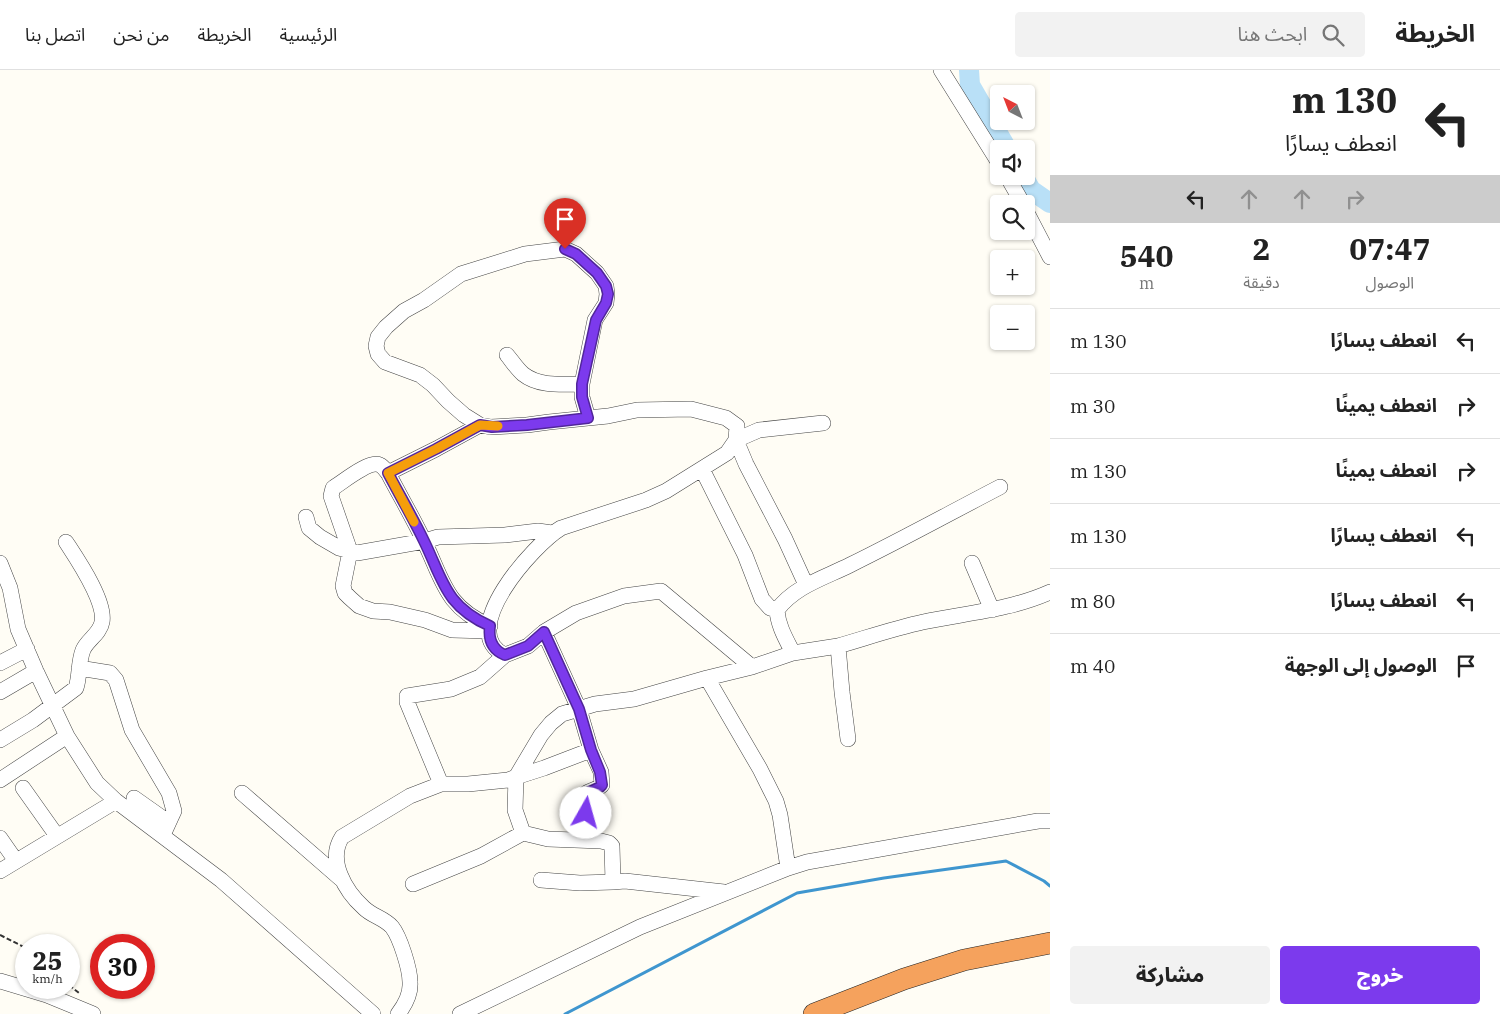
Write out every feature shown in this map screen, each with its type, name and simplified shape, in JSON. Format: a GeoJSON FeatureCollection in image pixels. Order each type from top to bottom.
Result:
{"type":"FeatureCollection","features":[{"type":"Feature","properties":{"kind":"highway"},"geometry":{"type":"LineString","coordinates":[[814,1014],[904,979],[964,960],[1050,943]]}},
{"type":"Feature","properties":{"kind":"highway"},"geometry":{"type":"LineString","coordinates":[[850,1014],[894,996],[929,985],[1016,962],[1050,957]]}},
{"type":"Feature","properties":{"kind":"street"},"geometry":{"type":"LineString","coordinates":[[941,70],[990,149]]}},
{"type":"Feature","properties":{"kind":"street"},"geometry":{"type":"LineString","coordinates":[[1035,228],[1050,257]]}},
{"type":"Feature","properties":{"kind":"street"},"geometry":{"type":"LineString","coordinates":[[588,418],[582,397],[582,384],[596,320],[606,303],[608,294],[606,286],[597,273],[576,254],[565,249],[526,254],[461,274],[424,300],[404,311],[378,337],[376,346],[378,354],[384,362],[420,375],[464,414],[480,425],[492,427],[527,425],[588,418],[637,410],[691,409],[726,418],[737,426],[736,440],[746,464],[785,539],[806,585]]}},
{"type":"Feature","properties":{"kind":"street"},"geometry":{"type":"LineString","coordinates":[[507,355],[523,374],[539,382],[555,385],[582,384]]}},
{"type":"Feature","properties":{"kind":"street"},"geometry":{"type":"LineString","coordinates":[[505,655],[497,651],[492,642],[489,629],[494,609],[510,579],[552,533],[561,528],[655,496],[727,453],[736,440],[758,430],[823,424]]}},
{"type":"Feature","properties":{"kind":"street"},"geometry":{"type":"LineString","coordinates":[[388,473],[480,425]]}},
{"type":"Feature","properties":{"kind":"street"},"geometry":{"type":"LineString","coordinates":[[372,464],[380,465],[388,473],[425,541],[448,594],[469,614],[489,629],[452,630],[425,620],[390,612],[373,611],[359,606],[345,593],[343,586],[350,551],[331,492],[333,488],[372,464]]}},
{"type":"Feature","properties":{"kind":"street"},"geometry":{"type":"LineString","coordinates":[[702,468],[745,555],[762,599],[770,608],[777,610]]}},
{"type":"Feature","properties":{"kind":"street"},"geometry":{"type":"LineString","coordinates":[[793,653],[780,627],[777,610],[785,600],[806,585],[851,564],[1000,487]]}},
{"type":"Feature","properties":{"kind":"street"},"geometry":{"type":"LineString","coordinates":[[306,517],[309,528],[320,537],[339,548],[363,553],[425,541],[438,536],[470,537],[538,531],[552,533]]}},
{"type":"Feature","properties":{"kind":"street"},"geometry":{"type":"LineString","coordinates":[[0,740],[33,720],[76,688],[83,650],[102,622],[102,615],[88,575],[66,542]]}},
{"type":"Feature","properties":{"kind":"street"},"geometry":{"type":"LineString","coordinates":[[972,563],[992,610]]}},
{"type":"Feature","properties":{"kind":"street"},"geometry":{"type":"LineString","coordinates":[[1,568],[10,588],[18,629],[67,736],[97,783],[116,802],[165,829]]}},
{"type":"Feature","properties":{"kind":"street"},"geometry":{"type":"LineString","coordinates":[[441,784],[406,697],[462,686],[480,677],[505,655],[528,646],[544,632],[576,613],[616,598],[661,591],[752,667]]}},
{"type":"Feature","properties":{"kind":"street"},"geometry":{"type":"LineString","coordinates":[[523,833],[515,810],[516,777],[541,735],[562,714],[596,704],[634,699],[752,667],[793,653],[838,646],[923,622],[992,610],[1034,600],[1050,592]]}},
{"type":"Feature","properties":{"kind":"street"},"geometry":{"type":"LineString","coordinates":[[544,632],[579,709],[591,750],[600,772],[602,783],[600,787],[586,793],[582,797],[589,840]]}},
{"type":"Feature","properties":{"kind":"street"},"geometry":{"type":"LineString","coordinates":[[838,646],[848,739]]}},
{"type":"Feature","properties":{"kind":"street"},"geometry":{"type":"LineString","coordinates":[[0,663],[27,649]]}},
{"type":"Feature","properties":{"kind":"street"},"geometry":{"type":"LineString","coordinates":[[79,668],[110,673],[114,677],[132,730],[169,793],[174,811],[165,829]]}},
{"type":"Feature","properties":{"kind":"street"},"geometry":{"type":"LineString","coordinates":[[0,692],[36,671]]}},
{"type":"Feature","properties":{"kind":"street"},"geometry":{"type":"LineString","coordinates":[[707,678],[760,769],[776,801],[788,868]]}},
{"type":"Feature","properties":{"kind":"street"},"geometry":{"type":"LineString","coordinates":[[0,780],[67,736]]}},
{"type":"Feature","properties":{"kind":"street"},"geometry":{"type":"LineString","coordinates":[[342,879],[335,857],[338,842],[342,837],[410,796],[441,784],[468,784],[508,780],[591,750]]}},
{"type":"Feature","properties":{"kind":"street"},"geometry":{"type":"LineString","coordinates":[[23,788],[58,836]]}},
{"type":"Feature","properties":{"kind":"street"},"geometry":{"type":"LineString","coordinates":[[242,793],[342,879],[364,909],[378,916],[394,930],[407,966],[410,982],[409,994],[398,1014]]}},
{"type":"Feature","properties":{"kind":"street"},"geometry":{"type":"LineString","coordinates":[[134,798],[221,880],[373,1014]]}},
{"type":"Feature","properties":{"kind":"street"},"geometry":{"type":"LineString","coordinates":[[0,870],[116,802]]}},
{"type":"Feature","properties":{"kind":"street"},"geometry":{"type":"LineString","coordinates":[[460,1014],[640,928],[788,868],[807,862],[924,840],[1038,821],[1050,821]]}},
{"type":"Feature","properties":{"kind":"street"},"geometry":{"type":"LineString","coordinates":[[412,884],[481,856],[523,833],[548,839],[589,840],[609,843],[612,846],[613,882]]}},
{"type":"Feature","properties":{"kind":"street"},"geometry":{"type":"LineString","coordinates":[[0,838],[16,861]]}},
{"type":"Feature","properties":{"kind":"street"},"geometry":{"type":"LineString","coordinates":[[541,880],[580,883],[625,881],[728,892]]}},
{"type":"Feature","properties":{"kind":"street"},"geometry":{"type":"LineString","coordinates":[[0,981],[47,995],[93,1014]]}},
{"type":"Feature","properties":{"kind":"path"},"geometry":{"type":"LineString","coordinates":[[0,935],[15,942]]}},
{"type":"Feature","properties":{"kind":"waterway"},"geometry":{"type":"LineString","coordinates":[[969,70],[970,85],[1002,140]]}},
{"type":"Feature","properties":{"kind":"waterway"},"geometry":{"type":"LineString","coordinates":[[1028,185],[1031,190],[1050,203]]}},
{"type":"Feature","properties":{"kind":"waterway"},"geometry":{"type":"LineString","coordinates":[[565,1014],[797,893],[884,878],[1006,861],[1050,886]]}},
{"type":"Feature","properties":{"kind":"slow traffic"},"geometry":{"type":"LineString","coordinates":[[414,522],[388,473],[480,425],[498,426]]}},
{"type":"Feature","properties":{"kind":"route"},"geometry":{"type":"LineString","coordinates":[[565,249],[576,254],[597,273],[606,286],[608,294],[606,303],[600,311],[593,330],[582,384],[582,397],[588,418],[527,425],[492,427],[480,425],[388,473],[425,541],[448,594],[469,614],[490,626],[489,631],[492,642],[497,651],[505,655],[528,646],[544,632],[579,709],[591,750],[600,772],[602,785],[582,797],[586,813]]}}]}
